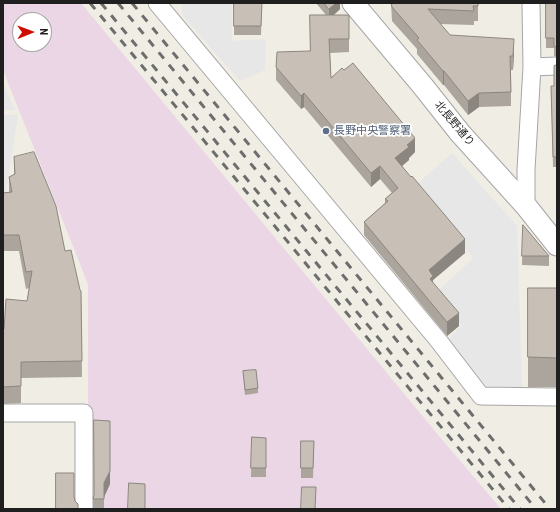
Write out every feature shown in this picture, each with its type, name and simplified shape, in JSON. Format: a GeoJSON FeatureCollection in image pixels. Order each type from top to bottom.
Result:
{"type":"FeatureCollection","features":[{"type":"Feature","properties":{"kind":"street"},"geometry":{"type":"LineString","coordinates":[[157,3],[438,340],[482,396],[557,396]]}},
{"type":"Feature","properties":{"kind":"street","name":"北長野通り"},"geometry":{"type":"LineString","coordinates":[[353,3],[460,133],[526,206],[557,245]]}},
{"type":"Feature","properties":{"kind":"street"},"geometry":{"type":"LineString","coordinates":[[526,206],[526,170],[532,67],[531,3]]}},
{"type":"Feature","properties":{"kind":"street"},"geometry":{"type":"LineString","coordinates":[[532,67],[557,66]]}},
{"type":"Feature","properties":{"kind":"street"},"geometry":{"type":"LineString","coordinates":[[3,414],[84,413],[84,509]]}},
{"type":"Feature","properties":{"kind":"shaded area"},"geometry":{"type":"Polygon","coordinates":[[[3,3],[81,3],[501,509],[88,509],[88,284],[3,70],[3,3]]]}},
{"type":"Feature","properties":{"kind":"shaded area"},"geometry":{"type":"Polygon","coordinates":[[[182,3],[232,3],[232,41],[266,39],[265,70],[240,81],[182,15],[182,3]]]}},
{"type":"Feature","properties":{"kind":"shaded area"},"geometry":{"type":"Polygon","coordinates":[[[3,84],[15,110],[3,110],[3,84]]]}},
{"type":"Feature","properties":{"kind":"shaded area"},"geometry":{"type":"Polygon","coordinates":[[[3,115],[18,115],[4,204],[3,204],[3,115]]]}},
{"type":"Feature","properties":{"kind":"shaded area"},"geometry":{"type":"Polygon","coordinates":[[[452,153],[517,226],[522,387],[483,386],[447,340],[462,326],[435,294],[473,258],[415,186],[452,153]]]}},
{"type":"Feature","properties":{"kind":"building"},"geometry":{"type":"Polygon","coordinates":[[[234,3],[262,3],[261,26],[234,26],[234,3]]]}},
{"type":"Feature","properties":{"kind":"building"},"geometry":{"type":"Polygon","coordinates":[[[324,3],[336,3],[329,9],[324,3]]]}},
{"type":"Feature","properties":{"kind":"building"},"geometry":{"type":"Polygon","coordinates":[[[392,3],[478,3],[478,6],[473,6],[474,11],[428,9],[450,35],[514,39],[513,56],[510,56],[511,92],[479,93],[468,101],[417,40],[419,38],[392,7],[392,3]]]}},
{"type":"Feature","properties":{"kind":"building"},"geometry":{"type":"Polygon","coordinates":[[[546,3],[557,3],[557,47],[554,46],[554,38],[546,38],[546,3]]]}},
{"type":"Feature","properties":{"kind":"building"},"geometry":{"type":"Polygon","coordinates":[[[310,15],[349,15],[349,39],[329,39],[331,78],[342,68],[344,70],[353,63],[415,138],[407,145],[409,147],[395,158],[465,239],[429,270],[433,276],[430,279],[459,313],[447,322],[364,222],[388,201],[385,199],[398,188],[380,166],[371,173],[304,93],[301,96],[276,67],[277,52],[310,51],[310,15]]]}},
{"type":"Feature","properties":{"kind":"building"},"geometry":{"type":"Polygon","coordinates":[[[557,65],[557,157],[553,157],[551,86],[554,86],[554,66],[557,65]]]}},
{"type":"Feature","properties":{"kind":"building"},"geometry":{"type":"Polygon","coordinates":[[[34,152],[56,206],[65,251],[71,250],[81,291],[82,361],[21,362],[21,386],[3,387],[3,329],[6,299],[27,301],[32,271],[26,272],[19,235],[3,235],[3,193],[12,192],[9,177],[15,174],[14,157],[34,152]]]}},
{"type":"Feature","properties":{"kind":"building"},"geometry":{"type":"Polygon","coordinates":[[[523,225],[549,256],[522,256],[523,225]]]}},
{"type":"Feature","properties":{"kind":"building"},"geometry":{"type":"Polygon","coordinates":[[[528,288],[557,288],[557,358],[528,357],[528,288]]]}},
{"type":"Feature","properties":{"kind":"building"},"geometry":{"type":"Polygon","coordinates":[[[256,370],[258,388],[245,390],[243,371],[256,370]]]}},
{"type":"Feature","properties":{"kind":"building"},"geometry":{"type":"Polygon","coordinates":[[[94,420],[110,421],[110,471],[104,483],[104,499],[93,499],[94,420]]]}},
{"type":"Feature","properties":{"kind":"building"},"geometry":{"type":"Polygon","coordinates":[[[252,437],[266,438],[266,468],[251,468],[252,437]]]}},
{"type":"Feature","properties":{"kind":"building"},"geometry":{"type":"Polygon","coordinates":[[[301,441],[314,441],[313,468],[301,468],[301,441]]]}},
{"type":"Feature","properties":{"kind":"building"},"geometry":{"type":"Polygon","coordinates":[[[56,473],[74,473],[74,496],[75,501],[78,504],[78,509],[56,509],[56,473]]]}},
{"type":"Feature","properties":{"kind":"building"},"geometry":{"type":"Polygon","coordinates":[[[129,483],[145,484],[145,509],[128,509],[129,483]]]}},
{"type":"Feature","properties":{"kind":"building"},"geometry":{"type":"Polygon","coordinates":[[[302,487],[316,487],[315,509],[301,509],[302,487]]]}},
{"type":"Feature","properties":{"kind":"railway"},"geometry":{"type":"LineString","coordinates":[[90,3],[509,509]]}},
{"type":"Feature","properties":{"kind":"railway"},"geometry":{"type":"LineString","coordinates":[[101,3],[520,509]]}},
{"type":"Feature","properties":{"kind":"railway"},"geometry":{"type":"LineString","coordinates":[[118,3],[536,509]]}},
{"type":"Feature","properties":{"kind":"railway"},"geometry":{"type":"LineString","coordinates":[[132,3],[550,509]]}},
{"type":"Feature","properties":{"kind":"place","name":"長野中央警察署"},"geometry":{"type":"Point","coordinates":[326,131]}}]}
